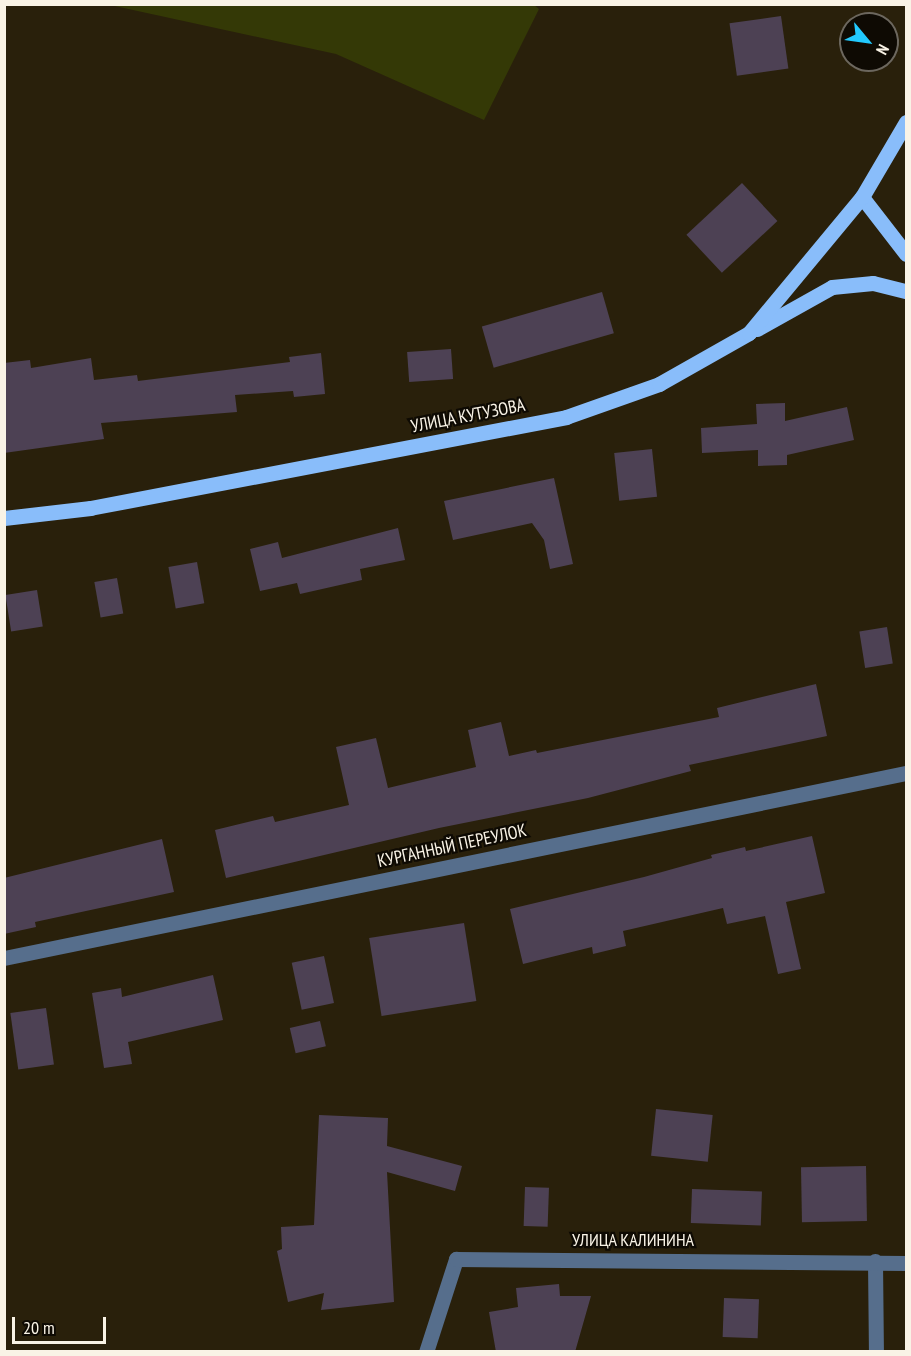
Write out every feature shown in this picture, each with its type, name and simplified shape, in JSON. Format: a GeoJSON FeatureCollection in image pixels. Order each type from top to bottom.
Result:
{"type":"FeatureCollection","features":[{"type":"Feature","properties":{"kind":"main road","name":"УЛИЦА КУТУЗОВА"},"geometry":{"type":"LineString","coordinates":[[4,518],[90,508],[566,417],[659,384],[749,333],[862,196],[906,122]]}},
{"type":"Feature","properties":{"kind":"main road"},"geometry":{"type":"LineString","coordinates":[[862,196],[906,254]]}},
{"type":"Feature","properties":{"kind":"main road"},"geometry":{"type":"LineString","coordinates":[[749,333],[832,286],[873,283],[906,291]]}},
{"type":"Feature","properties":{"kind":"street","name":"КУРГАННЫЙ ПЕРЕУЛОК"},"geometry":{"type":"LineString","coordinates":[[4,958],[906,773]]}},
{"type":"Feature","properties":{"kind":"street","name":"УЛИЦА КАЛИНИНА"},"geometry":{"type":"LineString","coordinates":[[426,1352],[456,1259],[906,1263]]}},
{"type":"Feature","properties":{"kind":"street"},"geometry":{"type":"LineString","coordinates":[[875,1261],[876,1352]]}},
{"type":"Feature","properties":{"kind":"green space"},"geometry":{"type":"Polygon","coordinates":[[[533,4],[539,9],[484,120],[336,54],[110,5],[533,4]]]}},
{"type":"Feature","properties":{"kind":"building"},"geometry":{"type":"Polygon","coordinates":[[[781,16],[788,68],[737,76],[730,23],[781,16]]]}},
{"type":"Feature","properties":{"kind":"building"},"geometry":{"type":"Polygon","coordinates":[[[742,183],[777,221],[722,273],[686,235],[742,183]]]}},
{"type":"Feature","properties":{"kind":"building"},"geometry":{"type":"Polygon","coordinates":[[[602,292],[614,333],[494,368],[482,326],[602,292]]]}},
{"type":"Feature","properties":{"kind":"building"},"geometry":{"type":"Polygon","coordinates":[[[451,349],[453,379],[409,382],[407,352],[451,349]]]}},
{"type":"Feature","properties":{"kind":"building"},"geometry":{"type":"Polygon","coordinates":[[[321,353],[325,394],[294,397],[293,391],[235,395],[237,412],[101,423],[104,439],[4,453],[4,363],[30,360],[31,368],[91,358],[94,380],[137,375],[138,381],[290,362],[289,357],[321,353]]]}},
{"type":"Feature","properties":{"kind":"building"},"geometry":{"type":"Polygon","coordinates":[[[785,403],[785,421],[847,407],[854,440],[787,455],[787,465],[758,466],[758,450],[702,453],[701,428],[757,424],[756,404],[785,403]]]}},
{"type":"Feature","properties":{"kind":"building"},"geometry":{"type":"Polygon","coordinates":[[[652,449],[657,497],[619,501],[614,453],[652,449]]]}},
{"type":"Feature","properties":{"kind":"building"},"geometry":{"type":"Polygon","coordinates":[[[554,478],[573,564],[550,569],[544,540],[532,523],[453,540],[444,501],[554,478]]]}},
{"type":"Feature","properties":{"kind":"building"},"geometry":{"type":"Polygon","coordinates":[[[398,528],[405,560],[360,569],[362,580],[300,594],[297,583],[260,591],[250,549],[278,542],[282,558],[398,528]]]}},
{"type":"Feature","properties":{"kind":"building"},"geometry":{"type":"Polygon","coordinates":[[[197,562],[204,603],[176,608],[168,567],[197,562]]]}},
{"type":"Feature","properties":{"kind":"building"},"geometry":{"type":"Polygon","coordinates":[[[117,578],[123,613],[101,617],[94,582],[117,578]]]}},
{"type":"Feature","properties":{"kind":"building"},"geometry":{"type":"Polygon","coordinates":[[[37,590],[43,627],[11,632],[5,595],[37,590]]]}},
{"type":"Feature","properties":{"kind":"building"},"geometry":{"type":"Polygon","coordinates":[[[887,627],[893,664],[865,668],[859,631],[887,627]]]}},
{"type":"Feature","properties":{"kind":"building"},"geometry":{"type":"Polygon","coordinates":[[[816,684],[827,736],[689,765],[691,771],[588,798],[439,828],[226,878],[215,830],[273,816],[275,822],[349,805],[336,747],[376,738],[388,788],[476,767],[468,730],[501,722],[509,756],[536,750],[537,753],[719,717],[717,708],[816,684]]]}},
{"type":"Feature","properties":{"kind":"building"},"geometry":{"type":"Polygon","coordinates":[[[812,836],[825,893],[786,902],[801,969],[778,974],[765,916],[727,924],[723,908],[623,931],[626,946],[593,954],[592,947],[523,964],[510,909],[644,877],[712,858],[711,855],[745,847],[746,851],[812,836]]]}},
{"type":"Feature","properties":{"kind":"building"},"geometry":{"type":"Polygon","coordinates":[[[162,839],[174,892],[35,922],[36,927],[4,934],[4,878],[162,839]]]}},
{"type":"Feature","properties":{"kind":"building"},"geometry":{"type":"Polygon","coordinates":[[[464,923],[476,1001],[382,1016],[369,938],[464,923]]]}},
{"type":"Feature","properties":{"kind":"building"},"geometry":{"type":"Polygon","coordinates":[[[324,956],[334,1003],[302,1010],[292,963],[324,956]]]}},
{"type":"Feature","properties":{"kind":"building"},"geometry":{"type":"Polygon","coordinates":[[[213,975],[223,1020],[128,1042],[132,1064],[104,1068],[92,993],[121,988],[122,997],[213,975]]]}},
{"type":"Feature","properties":{"kind":"building"},"geometry":{"type":"Polygon","coordinates":[[[46,1008],[54,1064],[18,1069],[10,1013],[46,1008]]]}},
{"type":"Feature","properties":{"kind":"building"},"geometry":{"type":"Polygon","coordinates":[[[320,1021],[326,1046],[296,1053],[290,1028],[320,1021]]]}},
{"type":"Feature","properties":{"kind":"building"},"geometry":{"type":"Polygon","coordinates":[[[656,1109],[713,1115],[708,1162],[651,1156],[656,1109]]]}},
{"type":"Feature","properties":{"kind":"building"},"geometry":{"type":"Polygon","coordinates":[[[319,1115],[388,1118],[387,1146],[462,1166],[455,1191],[387,1172],[394,1302],[321,1310],[324,1293],[288,1302],[277,1251],[282,1249],[281,1227],[314,1225],[319,1115]]]}},
{"type":"Feature","properties":{"kind":"building"},"geometry":{"type":"Polygon","coordinates":[[[866,1166],[867,1221],[802,1222],[801,1167],[866,1166]]]}},
{"type":"Feature","properties":{"kind":"building"},"geometry":{"type":"Polygon","coordinates":[[[525,1187],[549,1188],[548,1227],[524,1226],[525,1187]]]}},
{"type":"Feature","properties":{"kind":"building"},"geometry":{"type":"Polygon","coordinates":[[[692,1189],[762,1191],[761,1225],[691,1223],[692,1189]]]}},
{"type":"Feature","properties":{"kind":"building"},"geometry":{"type":"Polygon","coordinates":[[[559,1284],[560,1296],[591,1296],[575,1352],[496,1352],[489,1312],[518,1307],[516,1288],[559,1284]]]}},
{"type":"Feature","properties":{"kind":"building"},"geometry":{"type":"Polygon","coordinates":[[[724,1298],[759,1299],[758,1338],[723,1337],[724,1298]]]}}]}
